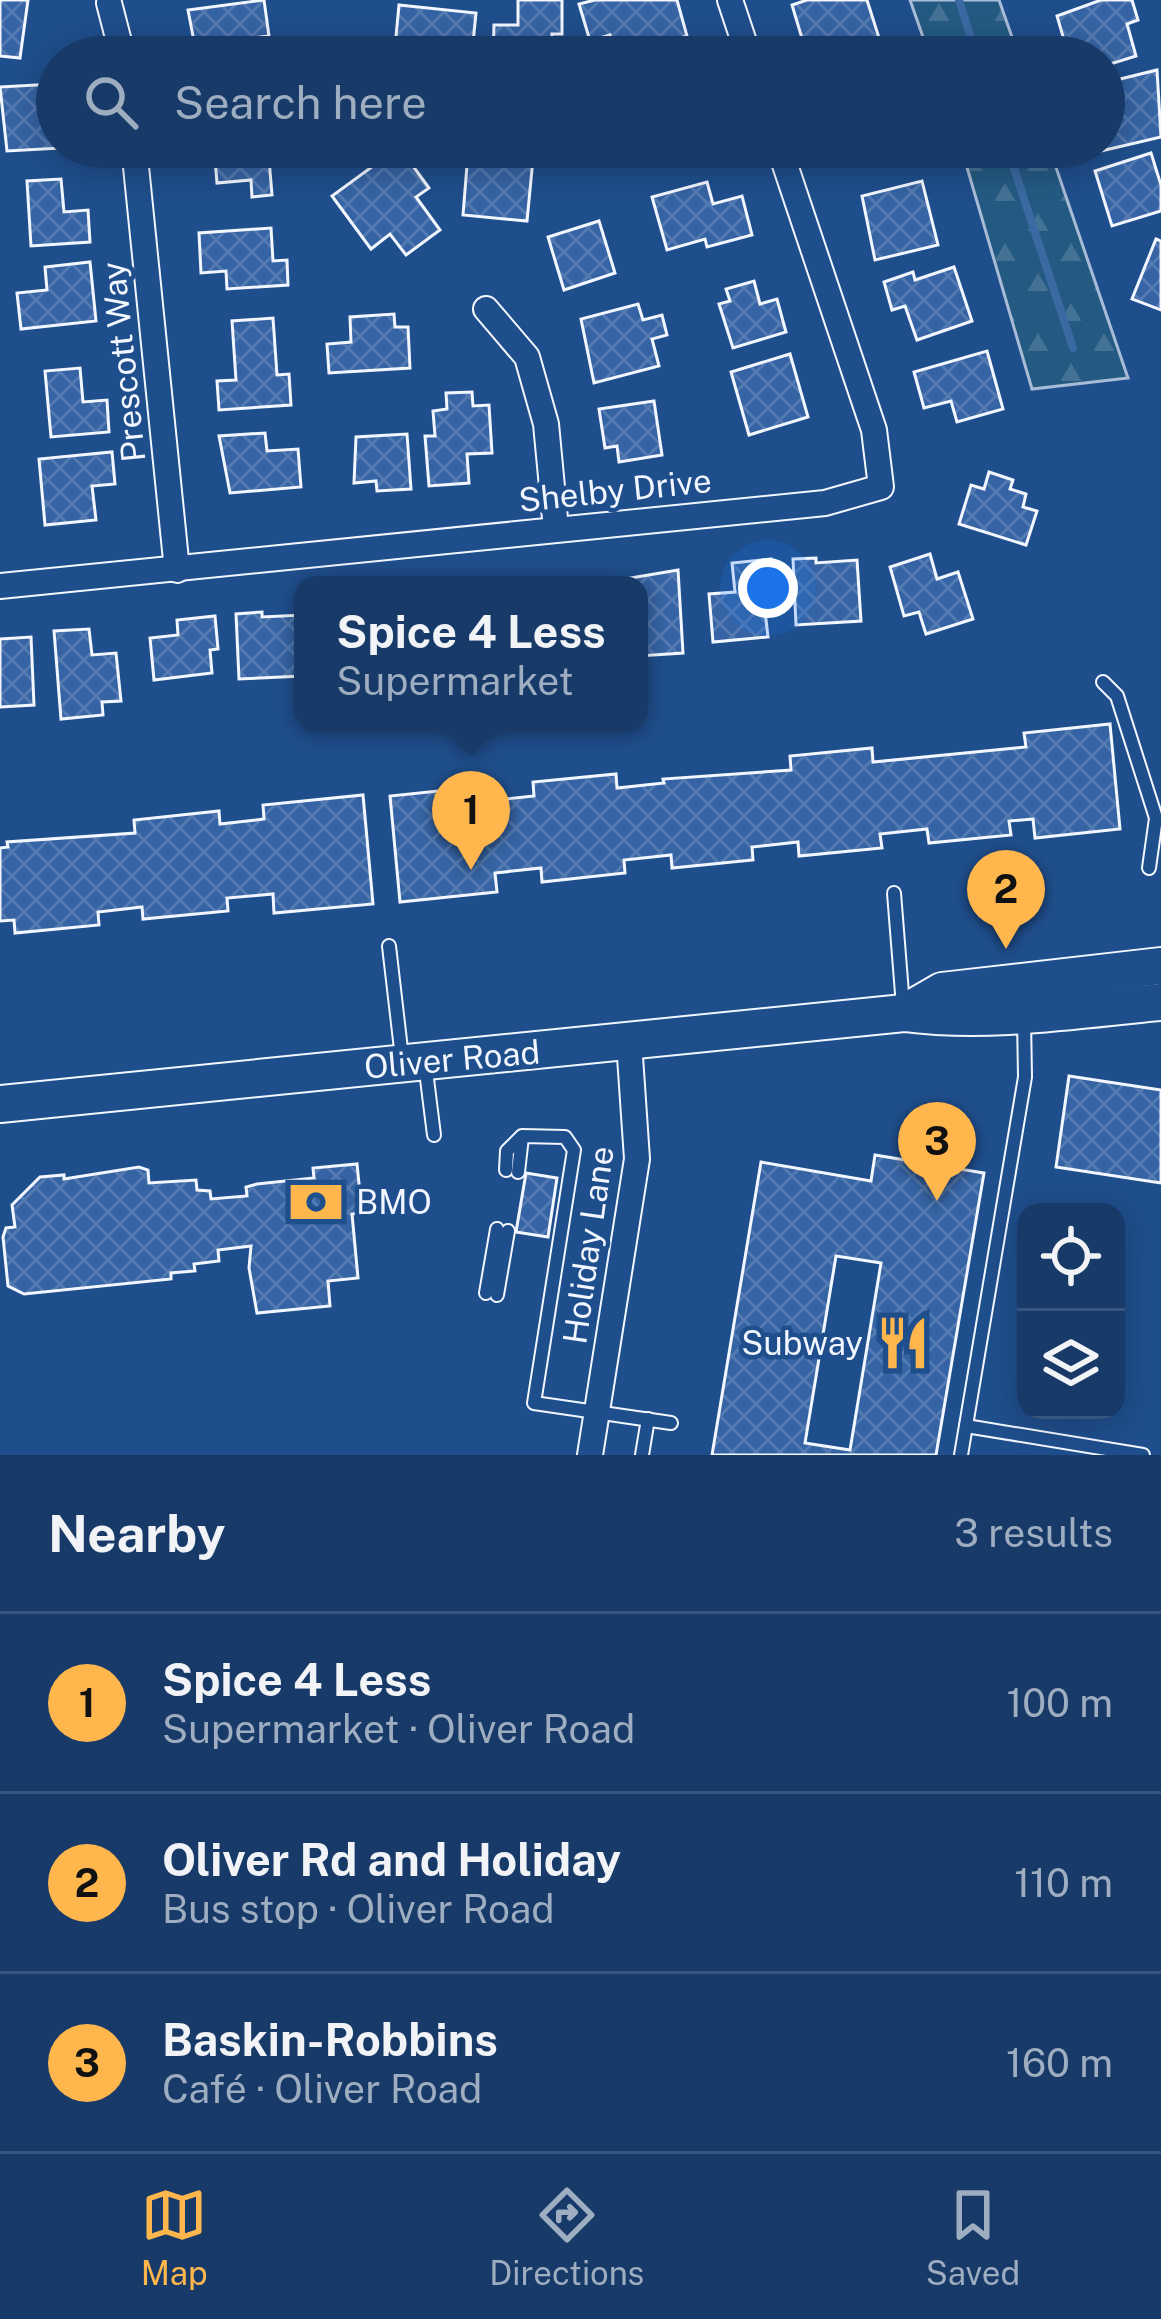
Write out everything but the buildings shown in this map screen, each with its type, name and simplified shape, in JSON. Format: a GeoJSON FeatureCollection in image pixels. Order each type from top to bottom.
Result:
{"type":"FeatureCollection","features":[{"type":"Feature","properties":{"kind":"street"},"geometry":{"type":"LineString","coordinates":[[730,0],[742,36]]}},
{"type":"Feature","properties":{"kind":"street"},"geometry":{"type":"LineString","coordinates":[[109,3],[118,36]]}},
{"type":"Feature","properties":{"kind":"street","name":"Prescott Way"},"geometry":{"type":"LineString","coordinates":[[136,168],[177,570]]}},
{"type":"Feature","properties":{"kind":"street","name":"Shelby Drive"},"geometry":{"type":"LineString","coordinates":[[0,586],[825,503],[881,487],[874,430],[786,168]]}},
{"type":"Feature","properties":{"kind":"street"},"geometry":{"type":"LineString","coordinates":[[487,309],[526,357],[546,424],[556,529]]}},
{"type":"Feature","properties":{"kind":"street","name":"Oliver Road"},"geometry":{"type":"LineString","coordinates":[[904,1013],[942,991],[1161,966]]}},
{"type":"Feature","properties":{"kind":"street","name":"Oliver Road"},"geometry":{"type":"LineString","coordinates":[[0,1104],[904,1013],[943,1018],[1157,1006]]}},
{"type":"Feature","properties":{"kind":"street","name":"Holiday Lane"},"geometry":{"type":"LineString","coordinates":[[590,1455],[637,1159],[629,1042]]}},
{"type":"Feature","properties":{"kind":"lane"},"geometry":{"type":"LineString","coordinates":[[1102,682],[1117,696],[1156,818],[1149,868]]}},
{"type":"Feature","properties":{"kind":"lane"},"geometry":{"type":"LineString","coordinates":[[894,892],[904,1013]]}},
{"type":"Feature","properties":{"kind":"lane"},"geometry":{"type":"LineString","coordinates":[[389,946],[434,1135]]}},
{"type":"Feature","properties":{"kind":"lane"},"geometry":{"type":"LineString","coordinates":[[961,1455],[1025,1077],[1024,1015]]}},
{"type":"Feature","properties":{"kind":"lane"},"geometry":{"type":"LineString","coordinates":[[512,1171],[507,1151],[522,1136],[565,1138],[574,1150],[534,1403],[671,1423]]}},
{"type":"Feature","properties":{"kind":"lane"},"geometry":{"type":"LineString","coordinates":[[491,1294],[502,1230]]}},
{"type":"Feature","properties":{"kind":"lane"},"geometry":{"type":"LineString","coordinates":[[642,1455],[648,1419]]}},
{"type":"Feature","properties":{"kind":"lane"},"geometry":{"type":"LineString","coordinates":[[966,1426],[1143,1455]]}},
{"type":"Feature","properties":{"kind":"green space"},"geometry":{"type":"Polygon","coordinates":[[[910,0],[999,0],[1012,36],[923,36],[910,0]]]}},
{"type":"Feature","properties":{"kind":"green space"},"geometry":{"type":"Polygon","coordinates":[[[967,168],[1056,168],[1128,378],[1032,389],[967,168]]]}},
{"type":"Feature","properties":{"kind":"waterway"},"geometry":{"type":"LineString","coordinates":[[959,0],[970,36]]}},
{"type":"Feature","properties":{"kind":"waterway"},"geometry":{"type":"LineString","coordinates":[[1014,168],[1073,348]]}},
{"type":"Feature","properties":{"kind":"place","name":"Spice 4 Less"},"geometry":{"type":"Point","coordinates":[471,870]}},
{"type":"Feature","properties":{"kind":"place","name":"Oliver Rd and Holiday"},"geometry":{"type":"Point","coordinates":[1006,949]}},
{"type":"Feature","properties":{"kind":"place","name":"Baskin-Robbins"},"geometry":{"type":"Point","coordinates":[937,1201]}},
{"type":"Feature","properties":{"kind":"place","name":"BMO"},"geometry":{"type":"Point","coordinates":[316,1202]}},
{"type":"Feature","properties":{"kind":"place","name":"Subway"},"geometry":{"type":"Point","coordinates":[903,1343]}}]}
